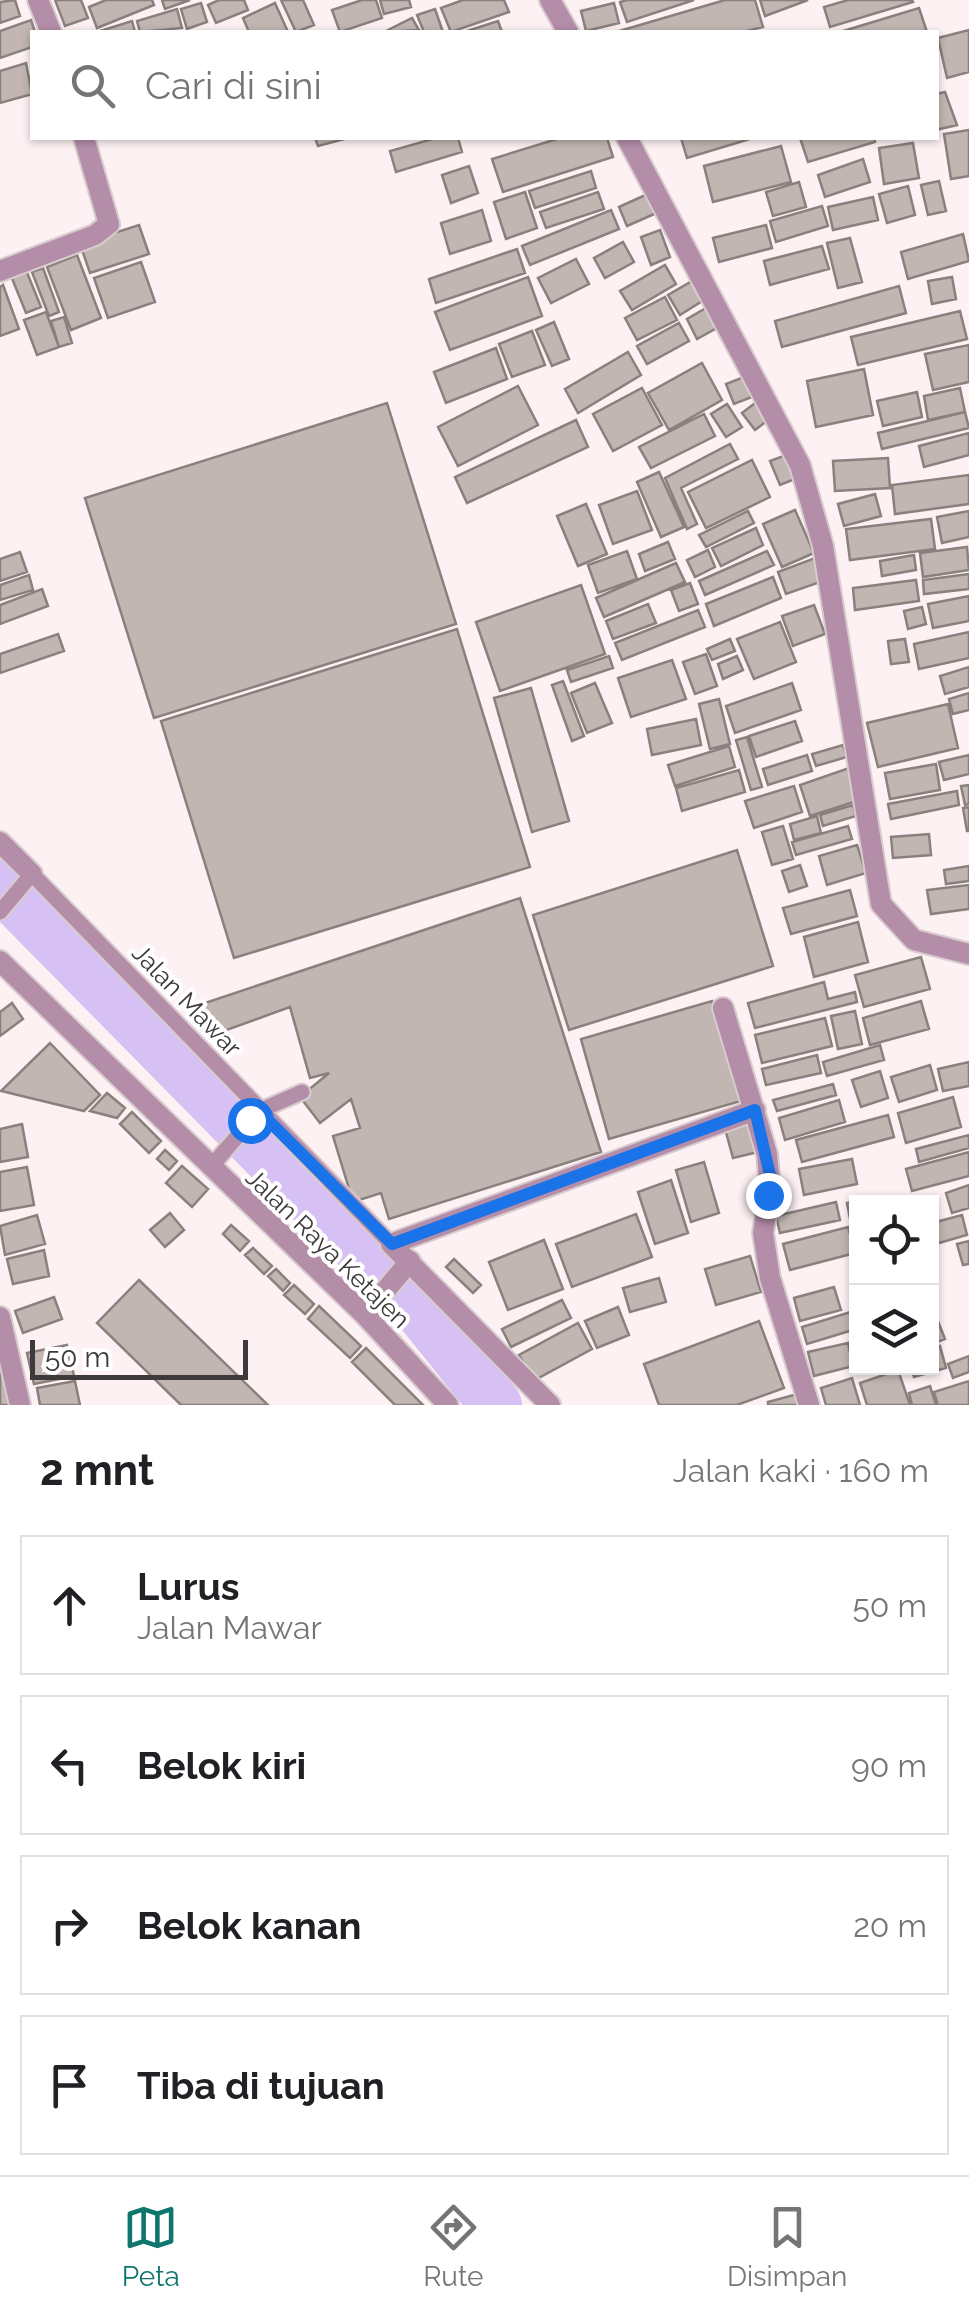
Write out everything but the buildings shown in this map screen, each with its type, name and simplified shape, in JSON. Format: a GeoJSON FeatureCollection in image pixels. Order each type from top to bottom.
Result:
{"type":"FeatureCollection","features":[{"type":"Feature","properties":{"kind":"street"},"geometry":{"type":"LineString","coordinates":[[38,0],[51,30]]}},
{"type":"Feature","properties":{"kind":"street"},"geometry":{"type":"LineString","coordinates":[[550,0],[567,30]]}},
{"type":"Feature","properties":{"kind":"street"},"geometry":{"type":"LineString","coordinates":[[0,271],[95,235],[109,224],[85,140]]}},
{"type":"Feature","properties":{"kind":"street"},"geometry":{"type":"LineString","coordinates":[[628,140],[711,292],[810,491],[882,904],[914,940],[969,954]]}},
{"type":"Feature","properties":{"kind":"street","name":"Jalan Mawar"},"geometry":{"type":"LineString","coordinates":[[0,842],[28,879]]}},
{"type":"Feature","properties":{"kind":"street","name":"Jalan Raya Ketajen"},"geometry":{"type":"LineString","coordinates":[[0,961],[210,1168],[372,1307],[448,1405]]}},
{"type":"Feature","properties":{"kind":"street"},"geometry":{"type":"LineString","coordinates":[[723,1008],[755,1110],[770,1175],[763,1233],[770,1278],[809,1405]]}},
{"type":"Feature","properties":{"kind":"street"},"geometry":{"type":"LineString","coordinates":[[392,1244],[755,1110]]}},
{"type":"Feature","properties":{"kind":"street","name":"Jalan Mawar"},"geometry":{"type":"LineString","coordinates":[[392,1244],[405,1267],[550,1405]]}},
{"type":"Feature","properties":{"kind":"street"},"geometry":{"type":"LineString","coordinates":[[372,1307],[405,1267]]}},
{"type":"Feature","properties":{"kind":"street"},"geometry":{"type":"LineString","coordinates":[[0,1317],[20,1405]]}},
{"type":"Feature","properties":{"kind":"lane"},"geometry":{"type":"LineString","coordinates":[[0,912],[28,879]]}},
{"type":"Feature","properties":{"kind":"lane","name":"Jalan Mawar"},"geometry":{"type":"LineString","coordinates":[[28,879],[254,1115],[392,1244]]}},
{"type":"Feature","properties":{"kind":"lane"},"geometry":{"type":"LineString","coordinates":[[210,1168],[254,1115],[302,1092]]}},
{"type":"Feature","properties":{"kind":"waterway"},"geometry":{"type":"LineString","coordinates":[[0,885],[421,1312],[496,1405]]}},
{"type":"Feature","properties":{"kind":"route"},"geometry":{"type":"LineString","coordinates":[[250,1120],[259,1111],[392,1244],[755,1110],[767,1154],[768,1195]]}}]}
